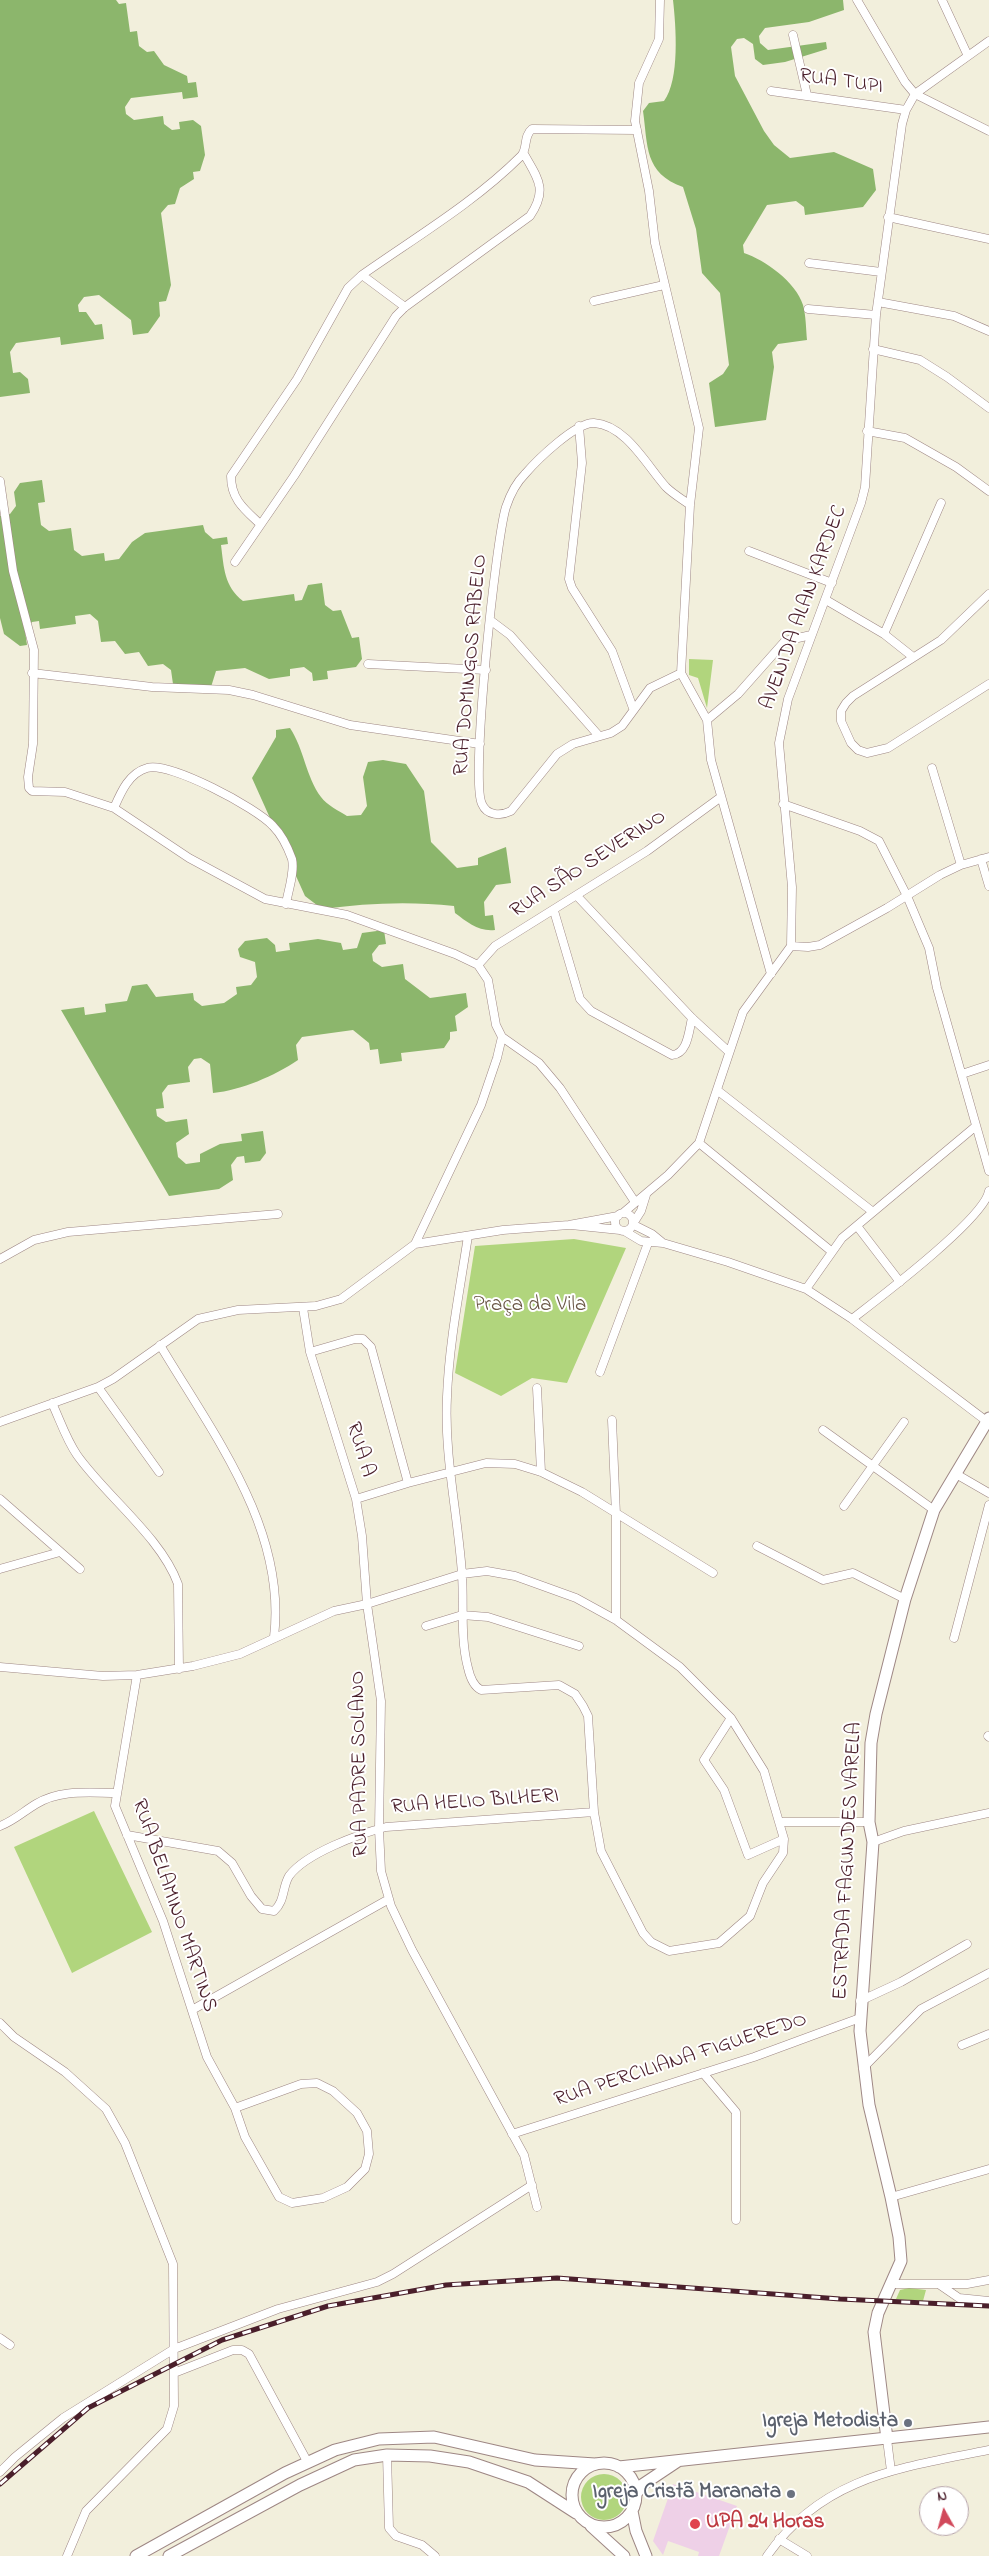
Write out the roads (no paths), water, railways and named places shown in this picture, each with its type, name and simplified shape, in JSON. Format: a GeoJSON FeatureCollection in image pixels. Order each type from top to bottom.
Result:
{"type":"FeatureCollection","features":[{"type":"Feature","properties":{"kind":"main road","name":"ESTRADA FAGUNDES VARELA"},"geometry":{"type":"LineString","coordinates":[[887,2439],[874,2332],[878,2313],[901,2261],[899,2237],[891,2197],[869,2105],[863,2068],[860,2018],[873,1842],[869,1822],[871,1743],[876,1714],[905,1599],[934,1510],[988,1421]]}},
{"type":"Feature","properties":{"kind":"main road"},"geometry":{"type":"LineString","coordinates":[[619,2467],[681,2458],[887,2439],[989,2427]]}},
{"type":"Feature","properties":{"kind":"main road"},"geometry":{"type":"LineString","coordinates":[[136,2556],[285,2473],[335,2450],[379,2439],[434,2437],[535,2460],[611,2464],[628,2473],[634,2483],[636,2494]]}},
{"type":"Feature","properties":{"kind":"main road"},"geometry":{"type":"LineString","coordinates":[[169,2556],[300,2485],[354,2460],[387,2455],[430,2456],[469,2462],[528,2482],[576,2513],[624,2556]]}},
{"type":"Feature","properties":{"kind":"main road"},"geometry":{"type":"LineString","coordinates":[[646,2556],[636,2531],[632,2511],[636,2494],[642,2485],[681,2458]]}},
{"type":"Feature","properties":{"kind":"main road"},"geometry":{"type":"LineString","coordinates":[[576,2513],[572,2498],[574,2482],[586,2468],[595,2464]]}},
{"type":"Feature","properties":{"kind":"main road"},"geometry":{"type":"LineString","coordinates":[[590,2525],[600,2528],[619,2524],[632,2511]]}},
{"type":"Feature","properties":{"kind":"street"},"geometry":{"type":"LineString","coordinates":[[660,0],[659,39],[639,83],[635,109],[664,285],[699,421],[690,505],[681,673],[707,720],[711,760],[771,974]]}},
{"type":"Feature","properties":{"kind":"street"},"geometry":{"type":"LineString","coordinates":[[858,0],[905,82],[915,94],[989,131]]}},
{"type":"Feature","properties":{"kind":"street"},"geometry":{"type":"LineString","coordinates":[[942,0],[968,56]]}},
{"type":"Feature","properties":{"kind":"street"},"geometry":{"type":"LineString","coordinates":[[792,36],[807,95]]}},
{"type":"Feature","properties":{"kind":"street"},"geometry":{"type":"LineString","coordinates":[[915,94],[989,41]]}},
{"type":"Feature","properties":{"kind":"street","name":"RUA TUPI"},"geometry":{"type":"LineString","coordinates":[[771,91],[906,110]]}},
{"type":"Feature","properties":{"kind":"street","name":"AVENIDA ALAN KARDEC"},"geometry":{"type":"LineString","coordinates":[[791,946],[792,887],[783,804],[779,743],[788,699],[861,503],[867,466],[867,431],[876,315],[888,217],[906,110],[915,94]]}},
{"type":"Feature","properties":{"kind":"street"},"geometry":{"type":"LineString","coordinates":[[260,524],[236,500],[233,494],[231,476],[297,379],[348,288],[362,274],[481,191],[524,154],[528,132],[532,129],[637,130]]}},
{"type":"Feature","properties":{"kind":"street"},"geometry":{"type":"LineString","coordinates":[[235,562],[294,476],[388,326],[405,307],[530,216],[537,206],[541,191],[540,183],[524,154]]}},
{"type":"Feature","properties":{"kind":"street"},"geometry":{"type":"LineString","coordinates":[[888,217],[989,239]]}},
{"type":"Feature","properties":{"kind":"street"},"geometry":{"type":"LineString","coordinates":[[809,263],[881,272]]}},
{"type":"Feature","properties":{"kind":"street"},"geometry":{"type":"LineString","coordinates":[[362,274],[405,307]]}},
{"type":"Feature","properties":{"kind":"street"},"geometry":{"type":"LineString","coordinates":[[594,301],[664,285]]}},
{"type":"Feature","properties":{"kind":"street"},"geometry":{"type":"LineString","coordinates":[[878,302],[954,316],[989,331]]}},
{"type":"Feature","properties":{"kind":"street"},"geometry":{"type":"LineString","coordinates":[[808,310],[876,315]]}},
{"type":"Feature","properties":{"kind":"street"},"geometry":{"type":"LineString","coordinates":[[873,349],[920,360],[989,408]]}},
{"type":"Feature","properties":{"kind":"street"},"geometry":{"type":"LineString","coordinates":[[633,708],[612,651],[572,588],[569,579],[582,463],[583,425],[604,425],[628,441],[668,489],[690,505]]}},
{"type":"Feature","properties":{"kind":"street","name":"RUA DOMINGOS RABELO"},"geometry":{"type":"LineString","coordinates":[[583,425],[524,475],[506,507],[496,563],[490,620],[480,744],[479,792],[482,804],[494,814],[504,814],[511,810],[557,754],[573,744],[622,726],[633,708],[650,688],[681,673]]}},
{"type":"Feature","properties":{"kind":"street"},"geometry":{"type":"LineString","coordinates":[[867,431],[912,441],[956,467],[989,491]]}},
{"type":"Feature","properties":{"kind":"street"},"geometry":{"type":"LineString","coordinates":[[0,481],[13,571],[34,650],[32,673],[33,744],[28,777],[29,788],[32,791],[64,792],[114,808],[189,858],[265,899],[347,915],[478,964],[488,980],[496,1025],[502,1037],[539,1063],[560,1088],[635,1202]]}},
{"type":"Feature","properties":{"kind":"street"},"geometry":{"type":"LineString","coordinates":[[884,634],[941,503]]}},
{"type":"Feature","properties":{"kind":"street"},"geometry":{"type":"LineString","coordinates":[[749,552],[832,583]]}},
{"type":"Feature","properties":{"kind":"street"},"geometry":{"type":"LineString","coordinates":[[989,594],[950,633],[853,696],[841,711],[841,721],[846,735],[858,750],[875,753],[888,748],[989,684]]}},
{"type":"Feature","properties":{"kind":"street"},"geometry":{"type":"LineString","coordinates":[[826,600],[884,634],[913,657]]}},
{"type":"Feature","properties":{"kind":"street"},"geometry":{"type":"LineString","coordinates":[[490,620],[510,635],[599,736]]}},
{"type":"Feature","properties":{"kind":"street"},"geometry":{"type":"LineString","coordinates":[[707,720],[738,694],[785,641],[811,635]]}},
{"type":"Feature","properties":{"kind":"street"},"geometry":{"type":"LineString","coordinates":[[368,664],[486,670]]}},
{"type":"Feature","properties":{"kind":"street"},"geometry":{"type":"LineString","coordinates":[[32,673],[152,687],[229,690],[253,695],[350,725],[480,744]]}},
{"type":"Feature","properties":{"kind":"street"},"geometry":{"type":"LineString","coordinates":[[114,808],[124,787],[134,776],[150,767],[173,770],[226,795],[263,816],[278,831],[292,863],[286,904]]}},
{"type":"Feature","properties":{"kind":"street"},"geometry":{"type":"LineString","coordinates":[[932,768],[961,865]]}},
{"type":"Feature","properties":{"kind":"street","name":"RUA SÃO SEVERINO"},"geometry":{"type":"LineString","coordinates":[[478,964],[495,946],[554,911],[647,851],[721,797]]}},
{"type":"Feature","properties":{"kind":"street"},"geometry":{"type":"LineString","coordinates":[[783,804],[876,838],[907,896],[929,948],[937,988],[989,1171]]}},
{"type":"Feature","properties":{"kind":"street"},"geometry":{"type":"LineString","coordinates":[[988,1421],[852,1319],[806,1289],[728,1262],[663,1243],[648,1243],[636,1239],[623,1231],[615,1222],[620,1214],[646,1195],[688,1157],[699,1143],[728,1051],[743,1012],[791,946],[808,947],[820,945],[961,865],[989,857]]}},
{"type":"Feature","properties":{"kind":"street"},"geometry":{"type":"LineString","coordinates":[[981,859],[989,886]]}},
{"type":"Feature","properties":{"kind":"street"},"geometry":{"type":"LineString","coordinates":[[577,896],[692,1018],[728,1051]]}},
{"type":"Feature","properties":{"kind":"street"},"geometry":{"type":"LineString","coordinates":[[554,911],[563,936],[580,999],[591,1011],[672,1055],[682,1050],[687,1042],[692,1018]]}},
{"type":"Feature","properties":{"kind":"street"},"geometry":{"type":"LineString","coordinates":[[0,1422],[98,1387],[130,1368],[185,1326],[212,1315],[238,1310],[303,1308],[329,1304],[341,1299],[415,1244],[481,1105],[493,1072],[502,1037]]}},
{"type":"Feature","properties":{"kind":"street"},"geometry":{"type":"LineString","coordinates":[[962,1074],[989,1065]]}},
{"type":"Feature","properties":{"kind":"street"},"geometry":{"type":"LineString","coordinates":[[717,1090],[873,1212]]}},
{"type":"Feature","properties":{"kind":"street"},"geometry":{"type":"LineString","coordinates":[[806,1289],[831,1251],[857,1226],[976,1126]]}},
{"type":"Feature","properties":{"kind":"street"},"geometry":{"type":"LineString","coordinates":[[699,1143],[831,1251]]}},
{"type":"Feature","properties":{"kind":"street"},"geometry":{"type":"LineString","coordinates":[[852,1319],[900,1282],[970,1220],[981,1208],[989,1190]]}},
{"type":"Feature","properties":{"kind":"street"},"geometry":{"type":"LineString","coordinates":[[569,1225],[623,1231],[634,1223],[641,1211],[646,1195]]}},
{"type":"Feature","properties":{"kind":"street"},"geometry":{"type":"LineString","coordinates":[[0,1259],[34,1240],[68,1232],[278,1214]]}},
{"type":"Feature","properties":{"kind":"street"},"geometry":{"type":"LineString","coordinates":[[415,1244],[569,1225],[620,1214],[629,1214],[634,1223],[663,1243]]}},
{"type":"Feature","properties":{"kind":"street"},"geometry":{"type":"LineString","coordinates":[[857,1226],[900,1282]]}},
{"type":"Feature","properties":{"kind":"street"},"geometry":{"type":"LineString","coordinates":[[0,1667],[70,1675],[137,1675],[179,1668],[240,1654],[334,1611],[367,1604],[462,1574],[487,1571],[515,1576],[576,1598],[616,1620],[680,1667],[731,1718],[764,1771],[784,1839],[783,1853],[762,1883],[750,1916],[734,1932],[719,1943],[670,1951],[651,1942],[643,1933],[601,1851],[594,1812],[588,1716],[575,1694],[559,1685],[478,1689],[474,1685],[467,1666],[462,1615],[462,1574],[450,1472],[447,1398],[468,1236]]}},
{"type":"Feature","properties":{"kind":"street"},"geometry":{"type":"LineString","coordinates":[[600,1372],[648,1243]]}},
{"type":"Feature","properties":{"kind":"street","name":"RUA A"},"geometry":{"type":"LineString","coordinates":[[303,1308],[310,1352],[356,1499],[362,1536],[367,1604]]}},
{"type":"Feature","properties":{"kind":"street"},"geometry":{"type":"LineString","coordinates":[[310,1352],[355,1339],[363,1339],[372,1347],[408,1483]]}},
{"type":"Feature","properties":{"kind":"street"},"geometry":{"type":"LineString","coordinates":[[160,1345],[246,1489],[273,1574],[276,1604],[274,1637]]}},
{"type":"Feature","properties":{"kind":"street"},"geometry":{"type":"LineString","coordinates":[[98,1387],[159,1472]]}},
{"type":"Feature","properties":{"kind":"street"},"geometry":{"type":"LineString","coordinates":[[538,1388],[541,1472]]}},
{"type":"Feature","properties":{"kind":"street"},"geometry":{"type":"LineString","coordinates":[[52,1403],[78,1456],[162,1554],[175,1575],[178,1584],[179,1668]]}},
{"type":"Feature","properties":{"kind":"street"},"geometry":{"type":"LineString","coordinates":[[612,1420],[616,1515],[616,1620]]}},
{"type":"Feature","properties":{"kind":"street"},"geometry":{"type":"LineString","coordinates":[[844,1506],[904,1422]]}},
{"type":"Feature","properties":{"kind":"street"},"geometry":{"type":"LineString","coordinates":[[823,1430],[934,1510]]}},
{"type":"Feature","properties":{"kind":"street"},"geometry":{"type":"LineString","coordinates":[[356,1499],[408,1483],[486,1464],[515,1464],[541,1472],[582,1492],[616,1515],[713,1573]]}},
{"type":"Feature","properties":{"kind":"street"},"geometry":{"type":"LineString","coordinates":[[956,1474],[989,1493]]}},
{"type":"Feature","properties":{"kind":"street"},"geometry":{"type":"LineString","coordinates":[[0,1499],[80,1569]]}},
{"type":"Feature","properties":{"kind":"street"},"geometry":{"type":"LineString","coordinates":[[954,1638],[989,1505]]}},
{"type":"Feature","properties":{"kind":"street"},"geometry":{"type":"LineString","coordinates":[[757,1546],[824,1580],[853,1573],[905,1599]]}},
{"type":"Feature","properties":{"kind":"street"},"geometry":{"type":"LineString","coordinates":[[0,1569],[60,1552]]}},
{"type":"Feature","properties":{"kind":"street","name":"RUA PADRE SOLANO"},"geometry":{"type":"LineString","coordinates":[[367,1604],[381,1702],[379,1829],[381,1871],[389,1899],[412,1950],[524,2155],[538,2208]]}},
{"type":"Feature","properties":{"kind":"street"},"geometry":{"type":"LineString","coordinates":[[426,1626],[462,1615],[501,1620],[579,1646]]}},
{"type":"Feature","properties":{"kind":"street","name":"RUA BELAMINO MARTINS"},"geometry":{"type":"LineString","coordinates":[[137,1675],[115,1806],[163,1921],[207,2057],[235,2108]]}},
{"type":"Feature","properties":{"kind":"street"},"geometry":{"type":"LineString","coordinates":[[731,1718],[709,1749],[704,1760],[724,1790],[748,1855],[784,1839]]}},
{"type":"Feature","properties":{"kind":"street"},"geometry":{"type":"LineString","coordinates":[[0,1826],[13,1821],[37,1803],[63,1793],[117,1793]]}},
{"type":"Feature","properties":{"kind":"street","name":"RUA HELIO BILHERI"},"geometry":{"type":"LineString","coordinates":[[127,1835],[218,1851],[232,1863],[250,1896],[262,1909],[274,1911],[281,1904],[288,1877],[304,1861],[363,1833],[379,1829],[594,1812]]}},
{"type":"Feature","properties":{"kind":"street"},"geometry":{"type":"LineString","coordinates":[[873,1842],[904,1831],[989,1813]]}},
{"type":"Feature","properties":{"kind":"street"},"geometry":{"type":"LineString","coordinates":[[780,1822],[869,1822]]}},
{"type":"Feature","properties":{"kind":"street"},"geometry":{"type":"LineString","coordinates":[[192,2010],[389,1899]]}},
{"type":"Feature","properties":{"kind":"street"},"geometry":{"type":"LineString","coordinates":[[860,2001],[901,1982],[967,1944]]}},
{"type":"Feature","properties":{"kind":"street"},"geometry":{"type":"LineString","coordinates":[[863,2068],[921,2009],[989,1974]]}},
{"type":"Feature","properties":{"kind":"street","name":"RUA PERCILIANA FIGUEREDO"},"geometry":{"type":"LineString","coordinates":[[512,2134],[703,2074],[802,2041],[860,2018]]}},
{"type":"Feature","properties":{"kind":"street"},"geometry":{"type":"LineString","coordinates":[[0,2023],[14,2038],[65,2072],[106,2109],[125,2143],[173,2264],[174,2406],[167,2429],[86,2511],[67,2556]]}},
{"type":"Feature","properties":{"kind":"street"},"geometry":{"type":"LineString","coordinates":[[962,2045],[989,2034]]}},
{"type":"Feature","properties":{"kind":"street"},"geometry":{"type":"LineString","coordinates":[[703,2074],[736,2112],[736,2220]]}},
{"type":"Feature","properties":{"kind":"street"},"geometry":{"type":"LineString","coordinates":[[317,2083],[332,2090],[357,2113],[367,2131],[370,2154],[365,2170],[347,2187],[323,2198],[292,2203],[279,2197],[246,2137],[235,2108],[301,2084],[317,2083]]}},
{"type":"Feature","properties":{"kind":"street"},"geometry":{"type":"LineString","coordinates":[[891,2197],[989,2169]]}},
{"type":"Feature","properties":{"kind":"street"},"geometry":{"type":"LineString","coordinates":[[0,2472],[15,2456],[63,2418],[174,2349],[278,2309],[377,2282],[393,2274],[532,2185]]}},
{"type":"Feature","properties":{"kind":"street"},"geometry":{"type":"LineString","coordinates":[[892,2284],[940,2285],[989,2280]]}},
{"type":"Feature","properties":{"kind":"street"},"geometry":{"type":"LineString","coordinates":[[940,2285],[959,2298],[989,2301]]}},
{"type":"Feature","properties":{"kind":"street"},"geometry":{"type":"LineString","coordinates":[[0,2338],[10,2345]]}},
{"type":"Feature","properties":{"kind":"street"},"geometry":{"type":"LineString","coordinates":[[174,2373],[233,2350],[242,2350],[249,2354],[308,2463]]}},
{"type":"Feature","properties":{"kind":"street"},"geometry":{"type":"LineString","coordinates":[[887,2439],[891,2471]]}},
{"type":"Feature","properties":{"kind":"street"},"geometry":{"type":"LineString","coordinates":[[767,2556],[779,2539],[796,2522],[830,2497],[857,2482],[891,2471],[989,2450]]}},
{"type":"Feature","properties":{"kind":"street"},"geometry":{"type":"LineString","coordinates":[[387,2455],[389,2528],[396,2536],[422,2544],[435,2556]]}},
{"type":"Feature","properties":{"kind":"street"},"geometry":{"type":"LineString","coordinates":[[779,2539],[807,2556]]}},
{"type":"Feature","properties":{"kind":"railway"},"geometry":{"type":"LineString","coordinates":[[0,2484],[88,2408],[222,2340],[328,2306],[446,2285],[557,2278],[840,2299],[989,2306]]}},
{"type":"Feature","properties":{"kind":"place","name":"Igreja Metodista"},"geometry":{"type":"Point","coordinates":[908,2423]}},
{"type":"Feature","properties":{"kind":"place","name":"Igreja Cristã Maranata"},"geometry":{"type":"Point","coordinates":[791,2494]}},
{"type":"Feature","properties":{"kind":"place","name":"UPA 24 Horas"},"geometry":{"type":"Point","coordinates":[695,2524]}},
{"type":"Feature","properties":{"kind":"park label","name":"Praça da Vila"},"geometry":{"type":"Point","coordinates":[530,1307]}}]}
